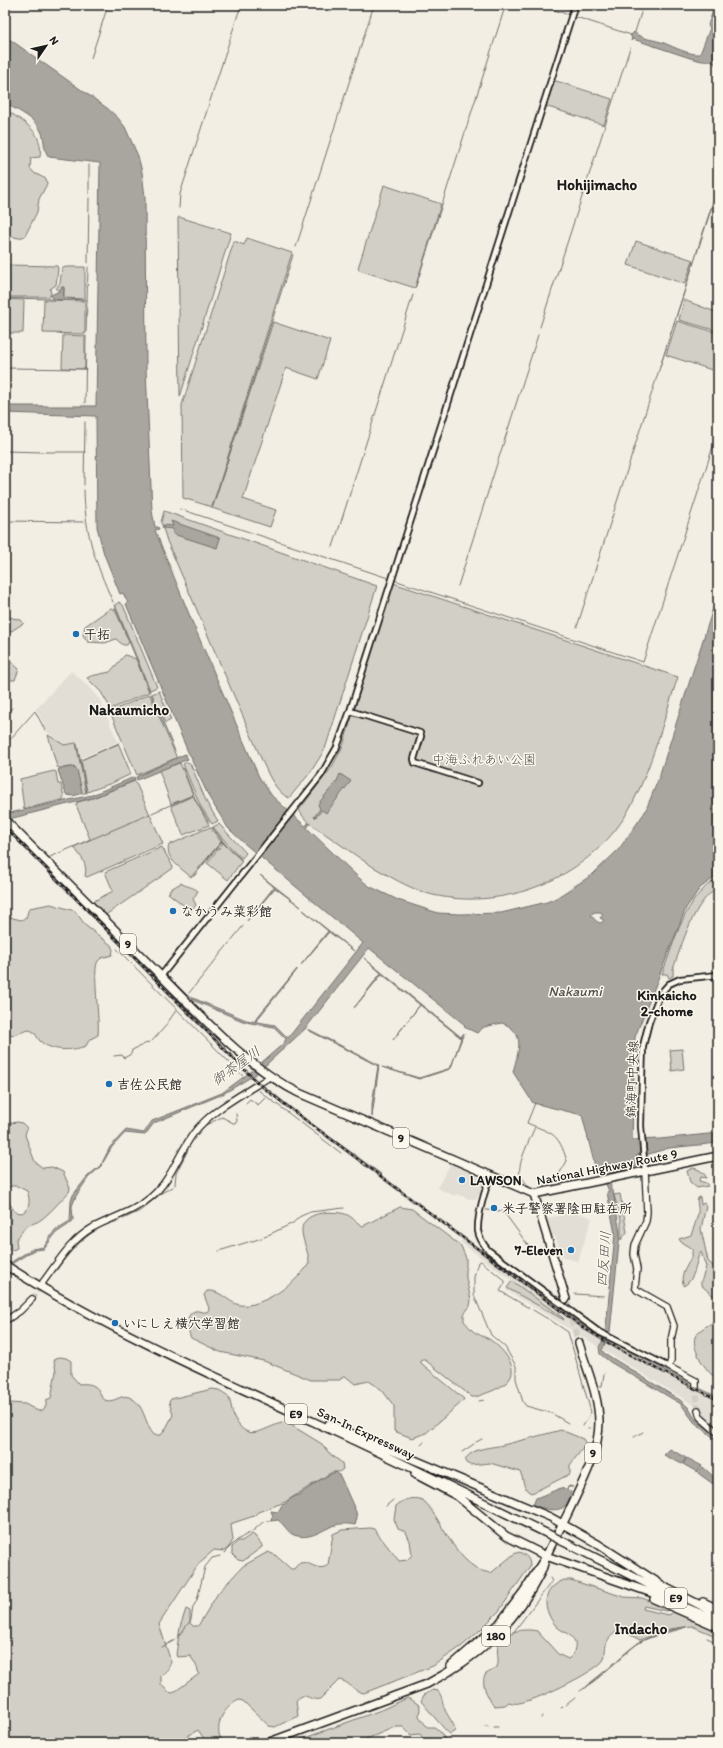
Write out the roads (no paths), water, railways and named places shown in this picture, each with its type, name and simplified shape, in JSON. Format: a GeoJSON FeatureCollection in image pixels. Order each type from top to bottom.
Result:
{"type":"FeatureCollection","features":[{"type":"Feature","properties":{"kind":"highway","name":"National Highway Route 9"},"geometry":{"type":"LineString","coordinates":[[5,820],[208,1024],[262,1070],[299,1093],[534,1194],[718,1156]]}},
{"type":"Feature","properties":{"kind":"highway"},"geometry":{"type":"LineString","coordinates":[[534,1194],[566,1299]]}},
{"type":"Feature","properties":{"kind":"highway","name":"San-In Expressway"},"geometry":{"type":"LineString","coordinates":[[5,1265],[100,1320],[183,1363],[315,1422],[417,1470],[634,1576],[718,1615]]}},
{"type":"Feature","properties":{"kind":"highway","name":"9"},"geometry":{"type":"LineString","coordinates":[[546,1556],[584,1477],[595,1448],[598,1435],[599,1421],[597,1404],[579,1342]]}},
{"type":"Feature","properties":{"kind":"highway"},"geometry":{"type":"LineString","coordinates":[[278,1406],[364,1438],[563,1523],[668,1589],[718,1615]]}},
{"type":"Feature","properties":{"kind":"highway"},"geometry":{"type":"LineString","coordinates":[[315,1422],[457,1496],[506,1536],[546,1556],[668,1599],[718,1620]]}},
{"type":"Feature","properties":{"kind":"highway","name":"180"},"geometry":{"type":"LineString","coordinates":[[267,1743],[427,1684],[459,1666],[482,1649],[500,1632],[528,1595],[541,1573],[546,1556]]}},
{"type":"Feature","properties":{"kind":"highway","name":"San-In Expressway"},"geometry":{"type":"LineString","coordinates":[[634,1576],[718,1620]]}},
{"type":"Feature","properties":{"kind":"highway"},"geometry":{"type":"LineString","coordinates":[[648,1577],[718,1608]]}},
{"type":"Feature","properties":{"kind":"highway"},"geometry":{"type":"LineString","coordinates":[[635,1587],[645,1595],[718,1627]]}},
{"type":"Feature","properties":{"kind":"main road"},"geometry":{"type":"LineString","coordinates":[[44,1282],[64,1252],[80,1236],[98,1225],[138,1207],[153,1196],[168,1178],[190,1139],[205,1122],[271,1076]]}},
{"type":"Feature","properties":{"kind":"main road"},"geometry":{"type":"LineString","coordinates":[[645,1171],[647,1212],[646,1220],[635,1245],[634,1254],[637,1269],[635,1287],[666,1305],[672,1318],[674,1332],[670,1340],[671,1360],[669,1367],[696,1381],[696,1387]]}},
{"type":"Feature","properties":{"kind":"main road"},"geometry":{"type":"LineString","coordinates":[[5,1321],[20,1311],[32,1298]]}},
{"type":"Feature","properties":{"kind":"main road"},"geometry":{"type":"LineString","coordinates":[[698,1410],[700,1417],[718,1434]]}},
{"type":"Feature","properties":{"kind":"street"},"geometry":{"type":"LineString","coordinates":[[161,976],[326,768],[337,747],[575,5]]}},
{"type":"Feature","properties":{"kind":"street"},"geometry":{"type":"LineString","coordinates":[[350,710],[420,733],[421,736],[415,762],[478,783]]}},
{"type":"Feature","properties":{"kind":"street","name":"錦海町中央線"},"geometry":{"type":"LineString","coordinates":[[645,1171],[643,1137],[643,1046],[649,1022],[660,994],[669,984],[680,979],[718,975]]}},
{"type":"Feature","properties":{"kind":"street"},"geometry":{"type":"LineString","coordinates":[[491,1175],[479,1221],[478,1231],[483,1245],[493,1254],[603,1334],[669,1367]]}},
{"type":"Feature","properties":{"kind":"water"},"geometry":{"type":"Polygon","coordinates":[[[715,5],[718,5],[718,66],[711,61],[702,61],[690,58],[633,39],[631,41],[632,37],[630,36],[634,32],[641,37],[664,43],[686,52],[700,54],[710,28],[708,25],[715,5]]]}},
{"type":"Feature","properties":{"kind":"water","name":"Nakaumi"},"geometry":{"type":"Polygon","coordinates":[[[5,36],[107,108],[125,127],[138,156],[142,172],[145,197],[146,368],[152,511],[155,527],[158,527],[159,529],[155,530],[191,619],[259,777],[272,796],[304,825],[306,826],[308,823],[310,824],[307,828],[369,886],[398,900],[438,913],[501,913],[547,902],[556,898],[592,875],[619,849],[645,812],[658,780],[718,593],[718,875],[700,888],[686,908],[635,1037],[632,1140],[660,1139],[718,1133],[718,1143],[669,1148],[649,1154],[637,1155],[637,1166],[631,1169],[610,1173],[611,1191],[613,1191],[620,1233],[610,1332],[602,1350],[604,1353],[680,1400],[688,1407],[696,1420],[718,1437],[718,1441],[694,1422],[681,1404],[610,1362],[600,1354],[599,1347],[605,1337],[615,1234],[607,1192],[609,1191],[601,1173],[597,1174],[582,1115],[533,1103],[513,1072],[519,1043],[518,1037],[510,1027],[502,1023],[484,1027],[477,1033],[464,1027],[465,1025],[369,948],[305,1029],[256,1074],[223,1094],[154,1123],[145,1135],[125,1133],[112,1147],[101,1166],[88,1178],[76,1196],[72,1206],[73,1220],[71,1223],[56,1233],[44,1249],[34,1250],[13,1263],[5,1272],[5,1267],[13,1261],[32,1249],[44,1247],[55,1230],[70,1221],[71,1201],[73,1195],[87,1177],[101,1165],[110,1147],[126,1130],[144,1133],[152,1121],[222,1093],[253,1070],[284,1043],[286,1039],[274,1027],[245,1022],[190,999],[167,975],[188,996],[246,1020],[275,1025],[288,1038],[363,943],[228,828],[210,799],[188,752],[126,604],[128,603],[123,593],[120,594],[104,554],[97,527],[96,416],[5,413],[5,406],[96,406],[100,163],[49,157],[42,133],[36,123],[26,115],[5,103],[5,36]],[[600,912],[591,914],[595,920],[601,923],[604,920],[600,918],[603,914],[600,912]]]}},
{"type":"Feature","properties":{"kind":"water"},"geometry":{"type":"Polygon","coordinates":[[[718,186],[718,188],[660,367],[718,186]]]}},
{"type":"Feature","properties":{"kind":"water"},"geometry":{"type":"Polygon","coordinates":[[[62,287],[64,288],[63,300],[52,299],[54,298],[51,297],[51,295],[61,290],[62,287]]]}},
{"type":"Feature","properties":{"kind":"water"},"geometry":{"type":"Polygon","coordinates":[[[171,521],[220,538],[217,548],[173,534],[173,529],[163,528],[163,525],[173,526],[171,521]]]}},
{"type":"Feature","properties":{"kind":"water"},"geometry":{"type":"Polygon","coordinates":[[[185,754],[188,759],[137,780],[136,777],[185,754]]]}},
{"type":"Feature","properties":{"kind":"water"},"geometry":{"type":"Polygon","coordinates":[[[72,767],[77,770],[82,791],[77,795],[72,796],[66,794],[58,770],[72,767]]]}},
{"type":"Feature","properties":{"kind":"water"},"geometry":{"type":"Polygon","coordinates":[[[340,774],[351,781],[326,813],[322,810],[315,818],[314,817],[320,809],[318,804],[337,781],[340,774]]]}},
{"type":"Feature","properties":{"kind":"water"},"geometry":{"type":"Polygon","coordinates":[[[134,777],[135,780],[92,798],[9,819],[5,814],[92,795],[134,777]]]}},
{"type":"Feature","properties":{"kind":"water"},"geometry":{"type":"Polygon","coordinates":[[[212,827],[226,845],[242,860],[222,842],[193,877],[222,841],[212,827]]]}},
{"type":"Feature","properties":{"kind":"water"},"geometry":{"type":"Polygon","coordinates":[[[260,875],[301,907],[275,888],[247,921],[274,887],[260,875]]]}},
{"type":"Feature","properties":{"kind":"water"},"geometry":{"type":"Polygon","coordinates":[[[303,910],[354,951],[329,932],[301,965],[328,931],[303,910]]]}},
{"type":"Feature","properties":{"kind":"water"},"geometry":{"type":"Polygon","coordinates":[[[364,958],[461,1037],[464,1033],[455,1057],[461,1038],[382,974],[354,1008],[381,973],[364,958]]]}},
{"type":"Feature","properties":{"kind":"water"},"geometry":{"type":"Polygon","coordinates":[[[297,970],[256,1021],[255,1020],[297,970]]]}},
{"type":"Feature","properties":{"kind":"water"},"geometry":{"type":"Polygon","coordinates":[[[308,1029],[379,1065],[372,1117],[372,1104],[378,1066],[308,1029]]]}},
{"type":"Feature","properties":{"kind":"water"},"geometry":{"type":"Polygon","coordinates":[[[382,1067],[419,1078],[450,1068],[419,1079],[382,1067]]]}},
{"type":"Feature","properties":{"kind":"water"},"geometry":{"type":"Polygon","coordinates":[[[670,1449],[686,1458],[682,1464],[664,1455],[670,1449]]]}},
{"type":"Feature","properties":{"kind":"water"},"geometry":{"type":"Polygon","coordinates":[[[687,1458],[702,1466],[697,1472],[683,1464],[687,1458]]]}},
{"type":"Feature","properties":{"kind":"water"},"geometry":{"type":"Polygon","coordinates":[[[703,1467],[716,1479],[713,1484],[698,1473],[703,1467]]]}},
{"type":"Feature","properties":{"kind":"water"},"geometry":{"type":"Polygon","coordinates":[[[336,1472],[340,1476],[356,1512],[357,1518],[355,1525],[338,1524],[306,1537],[292,1534],[278,1520],[270,1521],[273,1516],[271,1511],[278,1512],[282,1505],[324,1477],[336,1472]]]}},
{"type":"Feature","properties":{"kind":"water"},"geometry":{"type":"Polygon","coordinates":[[[561,1488],[566,1490],[568,1488],[567,1490],[571,1492],[567,1504],[563,1508],[550,1510],[533,1505],[536,1498],[561,1488]]]}},
{"type":"Feature","properties":{"kind":"water"},"geometry":{"type":"Polygon","coordinates":[[[686,1627],[675,1631],[658,1635],[670,1630],[686,1627]]]}},
{"type":"Feature","properties":{"kind":"water"},"geometry":{"type":"Polygon","coordinates":[[[634,1646],[614,1664],[610,1667],[625,1653],[634,1646]]]}},
{"type":"Feature","properties":{"kind":"water"},"geometry":{"type":"Polygon","coordinates":[[[610,1667],[599,1677],[585,1687],[610,1667]]]}},
{"type":"Feature","properties":{"kind":"waterway"},"geometry":{"type":"LineString","coordinates":[[91,58],[108,5]]}},
{"type":"Feature","properties":{"kind":"waterway"},"geometry":{"type":"LineString","coordinates":[[179,208],[180,194],[241,5]]}},
{"type":"Feature","properties":{"kind":"waterway"},"geometry":{"type":"LineString","coordinates":[[296,247],[374,5]]}},
{"type":"Feature","properties":{"kind":"waterway"},"geometry":{"type":"LineString","coordinates":[[540,5],[566,14]]}},
{"type":"Feature","properties":{"kind":"waterway"},"geometry":{"type":"LineString","coordinates":[[641,11],[643,5]]}},
{"type":"Feature","properties":{"kind":"waterway"},"geometry":{"type":"LineString","coordinates":[[416,286],[505,7]]}},
{"type":"Feature","properties":{"kind":"waterway"},"geometry":{"type":"LineString","coordinates":[[635,32],[641,13]]}},
{"type":"Feature","properties":{"kind":"waterway"},"geometry":{"type":"LineString","coordinates":[[576,17],[631,35]]}},
{"type":"Feature","properties":{"kind":"waterway"},"geometry":{"type":"LineString","coordinates":[[540,327],[630,48]]}},
{"type":"Feature","properties":{"kind":"waterway"},"geometry":{"type":"LineString","coordinates":[[89,165],[89,194]]}},
{"type":"Feature","properties":{"kind":"waterway"},"geometry":{"type":"LineString","coordinates":[[88,263],[89,198]]}},
{"type":"Feature","properties":{"kind":"waterway"},"geometry":{"type":"LineString","coordinates":[[213,506],[293,255]]}},
{"type":"Feature","properties":{"kind":"waterway"},"geometry":{"type":"LineString","coordinates":[[86,333],[88,267]]}},
{"type":"Feature","properties":{"kind":"waterway"},"geometry":{"type":"LineString","coordinates":[[333,547],[413,295]]}},
{"type":"Feature","properties":{"kind":"waterway"},"geometry":{"type":"LineString","coordinates":[[5,298],[52,299]]}},
{"type":"Feature","properties":{"kind":"waterway"},"geometry":{"type":"LineString","coordinates":[[64,299],[87,300]]}},
{"type":"Feature","properties":{"kind":"waterway"},"geometry":{"type":"LineString","coordinates":[[458,586],[538,335]]}},
{"type":"Feature","properties":{"kind":"waterway"},"geometry":{"type":"LineString","coordinates":[[85,403],[86,336]]}},
{"type":"Feature","properties":{"kind":"waterway"},"geometry":{"type":"LineString","coordinates":[[577,627],[660,367]]}},
{"type":"Feature","properties":{"kind":"waterway"},"geometry":{"type":"LineString","coordinates":[[5,368],[86,369]]}},
{"type":"Feature","properties":{"kind":"waterway"},"geometry":{"type":"LineString","coordinates":[[84,485],[85,422]]}},
{"type":"Feature","properties":{"kind":"waterway"},"geometry":{"type":"LineString","coordinates":[[394,580],[643,662],[718,431]]}},
{"type":"Feature","properties":{"kind":"waterway"},"geometry":{"type":"LineString","coordinates":[[5,451],[43,452]]}},
{"type":"Feature","properties":{"kind":"waterway"},"geometry":{"type":"LineString","coordinates":[[45,452],[85,452]]}},
{"type":"Feature","properties":{"kind":"waterway"},"geometry":{"type":"LineString","coordinates":[[84,490],[86,520],[92,548],[113,602]]}},
{"type":"Feature","properties":{"kind":"waterway"},"geometry":{"type":"LineString","coordinates":[[180,509],[388,578]]}},
{"type":"Feature","properties":{"kind":"waterway"},"geometry":{"type":"LineString","coordinates":[[5,521],[84,522]]}},
{"type":"Feature","properties":{"kind":"waterway"},"geometry":{"type":"LineString","coordinates":[[114,605],[150,692]]}},
{"type":"Feature","properties":{"kind":"waterway"},"geometry":{"type":"LineString","coordinates":[[151,694],[175,751]]}},
{"type":"Feature","properties":{"kind":"waterway"},"geometry":{"type":"LineString","coordinates":[[5,714],[12,708]]}},
{"type":"Feature","properties":{"kind":"waterway"},"geometry":{"type":"LineString","coordinates":[[5,745],[35,711],[45,730]]}},
{"type":"Feature","properties":{"kind":"waterway"},"geometry":{"type":"LineString","coordinates":[[81,760],[119,743]]}},
{"type":"Feature","properties":{"kind":"waterway"},"geometry":{"type":"LineString","coordinates":[[77,744],[87,793]]}},
{"type":"Feature","properties":{"kind":"waterway"},"geometry":{"type":"LineString","coordinates":[[183,768],[196,801],[209,822]]}},
{"type":"Feature","properties":{"kind":"waterway"},"geometry":{"type":"LineString","coordinates":[[152,813],[193,795]]}},
{"type":"Feature","properties":{"kind":"waterway"},"geometry":{"type":"LineString","coordinates":[[50,857],[150,814]]}},
{"type":"Feature","properties":{"kind":"waterway"},"geometry":{"type":"LineString","coordinates":[[189,993],[243,926]]}},
{"type":"Feature","properties":{"kind":"waterway","name":"御茶屋川"},"geometry":{"type":"LineString","coordinates":[[117,949],[244,1077]]}},
{"type":"Feature","properties":{"kind":"waterway"},"geometry":{"type":"LineString","coordinates":[[152,1041],[164,1028],[177,1009]]}},
{"type":"Feature","properties":{"kind":"waterway"},"geometry":{"type":"LineString","coordinates":[[114,1056],[122,1055],[124,1058],[131,1054],[132,1050],[149,1042]]}},
{"type":"Feature","properties":{"kind":"waterway"},"geometry":{"type":"LineString","coordinates":[[264,1086],[304,1118],[381,1174]]}},
{"type":"Feature","properties":{"kind":"waterway"},"geometry":{"type":"LineString","coordinates":[[258,1090],[341,1153]]}},
{"type":"Feature","properties":{"kind":"waterway"},"geometry":{"type":"LineString","coordinates":[[246,1103],[250,1099],[258,1105],[266,1097]]}},
{"type":"Feature","properties":{"kind":"waterway"},"geometry":{"type":"LineString","coordinates":[[535,1103],[527,1123],[553,1135],[561,1144],[567,1161],[553,1184]]}},
{"type":"Feature","properties":{"kind":"waterway"},"geometry":{"type":"LineString","coordinates":[[206,1125],[222,1117],[235,1124],[237,1121],[236,1114]]}},
{"type":"Feature","properties":{"kind":"waterway"},"geometry":{"type":"LineString","coordinates":[[529,1187],[520,1174],[520,1170],[522,1157],[535,1127]]}},
{"type":"Feature","properties":{"kind":"waterway"},"geometry":{"type":"LineString","coordinates":[[175,1185],[176,1173],[188,1150]]}},
{"type":"Feature","properties":{"kind":"waterway"},"geometry":{"type":"LineString","coordinates":[[123,1219],[140,1211],[163,1192],[173,1187]]}},
{"type":"Feature","properties":{"kind":"waterway"},"geometry":{"type":"LineString","coordinates":[[268,1235],[293,1223],[299,1217],[310,1212],[344,1208]]}},
{"type":"Feature","properties":{"kind":"waterway"},"geometry":{"type":"LineString","coordinates":[[486,1210],[503,1211],[528,1245]]}},
{"type":"Feature","properties":{"kind":"waterway"},"geometry":{"type":"LineString","coordinates":[[56,1271],[68,1255],[83,1240],[99,1228],[119,1221]]}},
{"type":"Feature","properties":{"kind":"waterway"},"geometry":{"type":"LineString","coordinates":[[250,1242],[267,1236]]}},
{"type":"Feature","properties":{"kind":"waterway"},"geometry":{"type":"LineString","coordinates":[[219,1251],[248,1242]]}},
{"type":"Feature","properties":{"kind":"waterway"},"geometry":{"type":"LineString","coordinates":[[529,1308],[500,1291],[505,1281],[481,1261],[478,1262],[474,1277],[474,1295],[491,1335],[505,1347],[516,1366],[516,1379],[523,1402],[526,1406],[551,1413],[568,1423]]}},
{"type":"Feature","properties":{"kind":"waterway"},"geometry":{"type":"LineString","coordinates":[[575,1294],[604,1296]]}},
{"type":"Feature","properties":{"kind":"waterway"},"geometry":{"type":"LineString","coordinates":[[533,1310],[548,1319]]}},
{"type":"Feature","properties":{"kind":"waterway"},"geometry":{"type":"LineString","coordinates":[[550,1320],[568,1332],[591,1412],[583,1426]]}},
{"type":"Feature","properties":{"kind":"waterway"},"geometry":{"type":"LineString","coordinates":[[607,1339],[612,1342]]}},
{"type":"Feature","properties":{"kind":"waterway"},"geometry":{"type":"LineString","coordinates":[[615,1344],[691,1384]]}},
{"type":"Feature","properties":{"kind":"waterway"},"geometry":{"type":"LineString","coordinates":[[600,1386],[602,1386],[604,1374]]}},
{"type":"Feature","properties":{"kind":"waterway"},"geometry":{"type":"LineString","coordinates":[[699,1388],[718,1397]]}},
{"type":"Feature","properties":{"kind":"waterway"},"geometry":{"type":"LineString","coordinates":[[479,1401],[484,1400]]}},
{"type":"Feature","properties":{"kind":"waterway"},"geometry":{"type":"LineString","coordinates":[[634,1437],[643,1432]]}},
{"type":"Feature","properties":{"kind":"waterway"},"geometry":{"type":"LineString","coordinates":[[476,1442],[482,1439]]}},
{"type":"Feature","properties":{"kind":"waterway"},"geometry":{"type":"LineString","coordinates":[[421,1445],[424,1442]]}},
{"type":"Feature","properties":{"kind":"waterway"},"geometry":{"type":"LineString","coordinates":[[462,1452],[474,1444]]}},
{"type":"Feature","properties":{"kind":"waterway"},"geometry":{"type":"LineString","coordinates":[[386,1506],[393,1500]]}},
{"type":"Feature","properties":{"kind":"waterway"},"geometry":{"type":"LineString","coordinates":[[224,1553],[236,1541],[254,1530],[263,1522],[271,1520]]}},
{"type":"Feature","properties":{"kind":"waterway"},"geometry":{"type":"LineString","coordinates":[[177,1638],[191,1620],[193,1607],[197,1600],[205,1567],[212,1558],[220,1556]]}},
{"type":"Feature","properties":{"kind":"waterway"},"geometry":{"type":"LineString","coordinates":[[513,1633],[552,1581],[550,1578]]}},
{"type":"Feature","properties":{"kind":"waterway"},"geometry":{"type":"LineString","coordinates":[[707,1638],[718,1643]]}},
{"type":"Feature","properties":{"kind":"waterway"},"geometry":{"type":"LineString","coordinates":[[162,1647],[175,1640]]}},
{"type":"Feature","properties":{"kind":"waterway"},"geometry":{"type":"LineString","coordinates":[[580,1691],[586,1687]]}},
{"type":"Feature","properties":{"kind":"waterway"},"geometry":{"type":"LineString","coordinates":[[566,1705],[575,1698]]}},
{"type":"Feature","properties":{"kind":"tunnel"},"geometry":{"type":"LineString","coordinates":[[32,1299],[42,1284]]}},
{"type":"Feature","properties":{"kind":"tunnel"},"geometry":{"type":"LineString","coordinates":[[566,1299],[579,1343]]}},
{"type":"Feature","properties":{"kind":"tunnel"},"geometry":{"type":"LineString","coordinates":[[696,1387],[698,1410]]}},
{"type":"Feature","properties":{"kind":"railway"},"geometry":{"type":"LineString","coordinates":[[5,827],[259,1084],[585,1329],[620,1350],[718,1400]]}},
{"type":"Feature","properties":{"kind":"place","name":"干拓"},"geometry":{"type":"Point","coordinates":[76,634]}},
{"type":"Feature","properties":{"kind":"place","name":"なかうみ菜彩館"},"geometry":{"type":"Point","coordinates":[173,911]}},
{"type":"Feature","properties":{"kind":"place","name":"吉佐公民館"},"geometry":{"type":"Point","coordinates":[109,1084]}},
{"type":"Feature","properties":{"kind":"place","name":"LAWSON"},"geometry":{"type":"Point","coordinates":[462,1180]}},
{"type":"Feature","properties":{"kind":"place","name":"米子警察署陰田駐在所"},"geometry":{"type":"Point","coordinates":[494,1208]}},
{"type":"Feature","properties":{"kind":"place","name":"7-Eleven"},"geometry":{"type":"Point","coordinates":[571,1250]}},
{"type":"Feature","properties":{"kind":"place","name":"いにしえ横穴学習館"},"geometry":{"type":"Point","coordinates":[115,1323]}},
{"type":"Feature","properties":{"kind":"district","name":"Hohijimacho"},"geometry":{"type":"Point","coordinates":[597,185]}},
{"type":"Feature","properties":{"kind":"district","name":"Nakaumicho"},"geometry":{"type":"Point","coordinates":[129,710]}},
{"type":"Feature","properties":{"kind":"district","name":"Kinkaicho 2-chome"},"geometry":{"type":"Point","coordinates":[667,1004]}},
{"type":"Feature","properties":{"kind":"district","name":"Indacho"},"geometry":{"type":"Point","coordinates":[641,1629]}},
{"type":"Feature","properties":{"kind":"park label","name":"中海ふれあい公園"},"geometry":{"type":"Point","coordinates":[484,759]}},
{"type":"Feature","properties":{"kind":"water label","name":"四反田川"},"geometry":{"type":"Point","coordinates":[604,1259]}}]}
